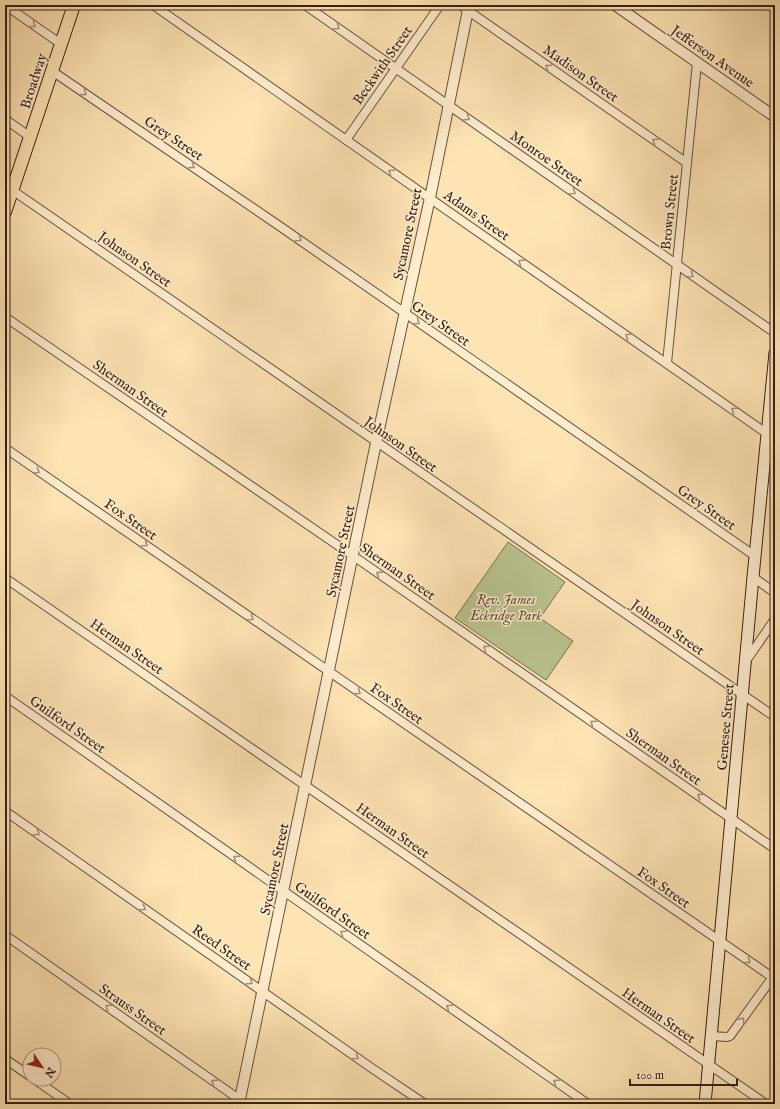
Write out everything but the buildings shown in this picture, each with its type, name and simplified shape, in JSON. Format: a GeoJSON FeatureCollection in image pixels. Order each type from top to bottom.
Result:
{"type":"FeatureCollection","features":[{"type":"Feature","properties":{"kind":"main road","name":"Broadway"},"geometry":{"type":"LineString","coordinates":[[5,212],[74,5]]}},
{"type":"Feature","properties":{"kind":"main road","name":"Genesee Street"},"geometry":{"type":"LineString","coordinates":[[705,1104],[766,433],[775,353]]}},
{"type":"Feature","properties":{"kind":"street"},"geometry":{"type":"LineString","coordinates":[[5,5],[61,44]]}},
{"type":"Feature","properties":{"kind":"street","name":"Adams Street"},"geometry":{"type":"LineString","coordinates":[[153,5],[766,433]]}},
{"type":"Feature","properties":{"kind":"street","name":"Monroe Street"},"geometry":{"type":"LineString","coordinates":[[305,5],[775,333]]}},
{"type":"Feature","properties":{"kind":"street","name":"Beckwith Street"},"geometry":{"type":"LineString","coordinates":[[346,140],[440,5]]}},
{"type":"Feature","properties":{"kind":"street","name":"Jefferson Avenue"},"geometry":{"type":"LineString","coordinates":[[615,5],[775,117]]}},
{"type":"Feature","properties":{"kind":"street","name":"Sycamore Street"},"geometry":{"type":"LineString","coordinates":[[242,1103],[263,992],[376,443],[430,198],[449,105],[466,7]]}},
{"type":"Feature","properties":{"kind":"street","name":"Madison Street"},"geometry":{"type":"LineString","coordinates":[[466,7],[687,163]]}},
{"type":"Feature","properties":{"kind":"street","name":"Brown Street"},"geometry":{"type":"LineString","coordinates":[[667,363],[697,63]]}},
{"type":"Feature","properties":{"kind":"street","name":"Grey Street"},"geometry":{"type":"LineString","coordinates":[[52,71],[278,225],[755,556]]}},
{"type":"Feature","properties":{"kind":"street"},"geometry":{"type":"LineString","coordinates":[[5,119],[30,137]]}},
{"type":"Feature","properties":{"kind":"street","name":"Johnson Street"},"geometry":{"type":"LineString","coordinates":[[12,190],[376,443],[775,717]]}},
{"type":"Feature","properties":{"kind":"street","name":"Sherman Street"},"geometry":{"type":"LineString","coordinates":[[5,317],[775,849]]}},
{"type":"Feature","properties":{"kind":"street","name":"Fox Street"},"geometry":{"type":"LineString","coordinates":[[5,448],[720,942],[774,977]]}},
{"type":"Feature","properties":{"kind":"street"},"geometry":{"type":"LineString","coordinates":[[753,577],[775,593]]}},
{"type":"Feature","properties":{"kind":"street","name":"Herman Street"},"geometry":{"type":"LineString","coordinates":[[5,578],[766,1104]]}},
{"type":"Feature","properties":{"kind":"street"},"geometry":{"type":"LineString","coordinates":[[746,662],[775,619]]}},
{"type":"Feature","properties":{"kind":"street","name":"Guilford Street"},"geometry":{"type":"LineString","coordinates":[[5,696],[588,1104]]}},
{"type":"Feature","properties":{"kind":"street","name":"Reed Street"},"geometry":{"type":"LineString","coordinates":[[5,811],[425,1104]]}},
{"type":"Feature","properties":{"kind":"street","name":"Strauss Street"},"geometry":{"type":"LineString","coordinates":[[5,935],[242,1103]]}},
{"type":"Feature","properties":{"kind":"street"},"geometry":{"type":"LineString","coordinates":[[711,1036],[730,1036],[774,977]]}},
{"type":"Feature","properties":{"kind":"street"},"geometry":{"type":"LineString","coordinates":[[5,1059],[22,1071]]}},
{"type":"Feature","properties":{"kind":"street"},"geometry":{"type":"LineString","coordinates":[[46,1087],[70,1104]]}},
{"type":"Feature","properties":{"kind":"green space","name":"Rev. James Eckridge Park"},"geometry":{"type":"Polygon","coordinates":[[[508,542],[565,582],[540,618],[573,641],[546,680],[455,618],[508,542]]]}}]}
